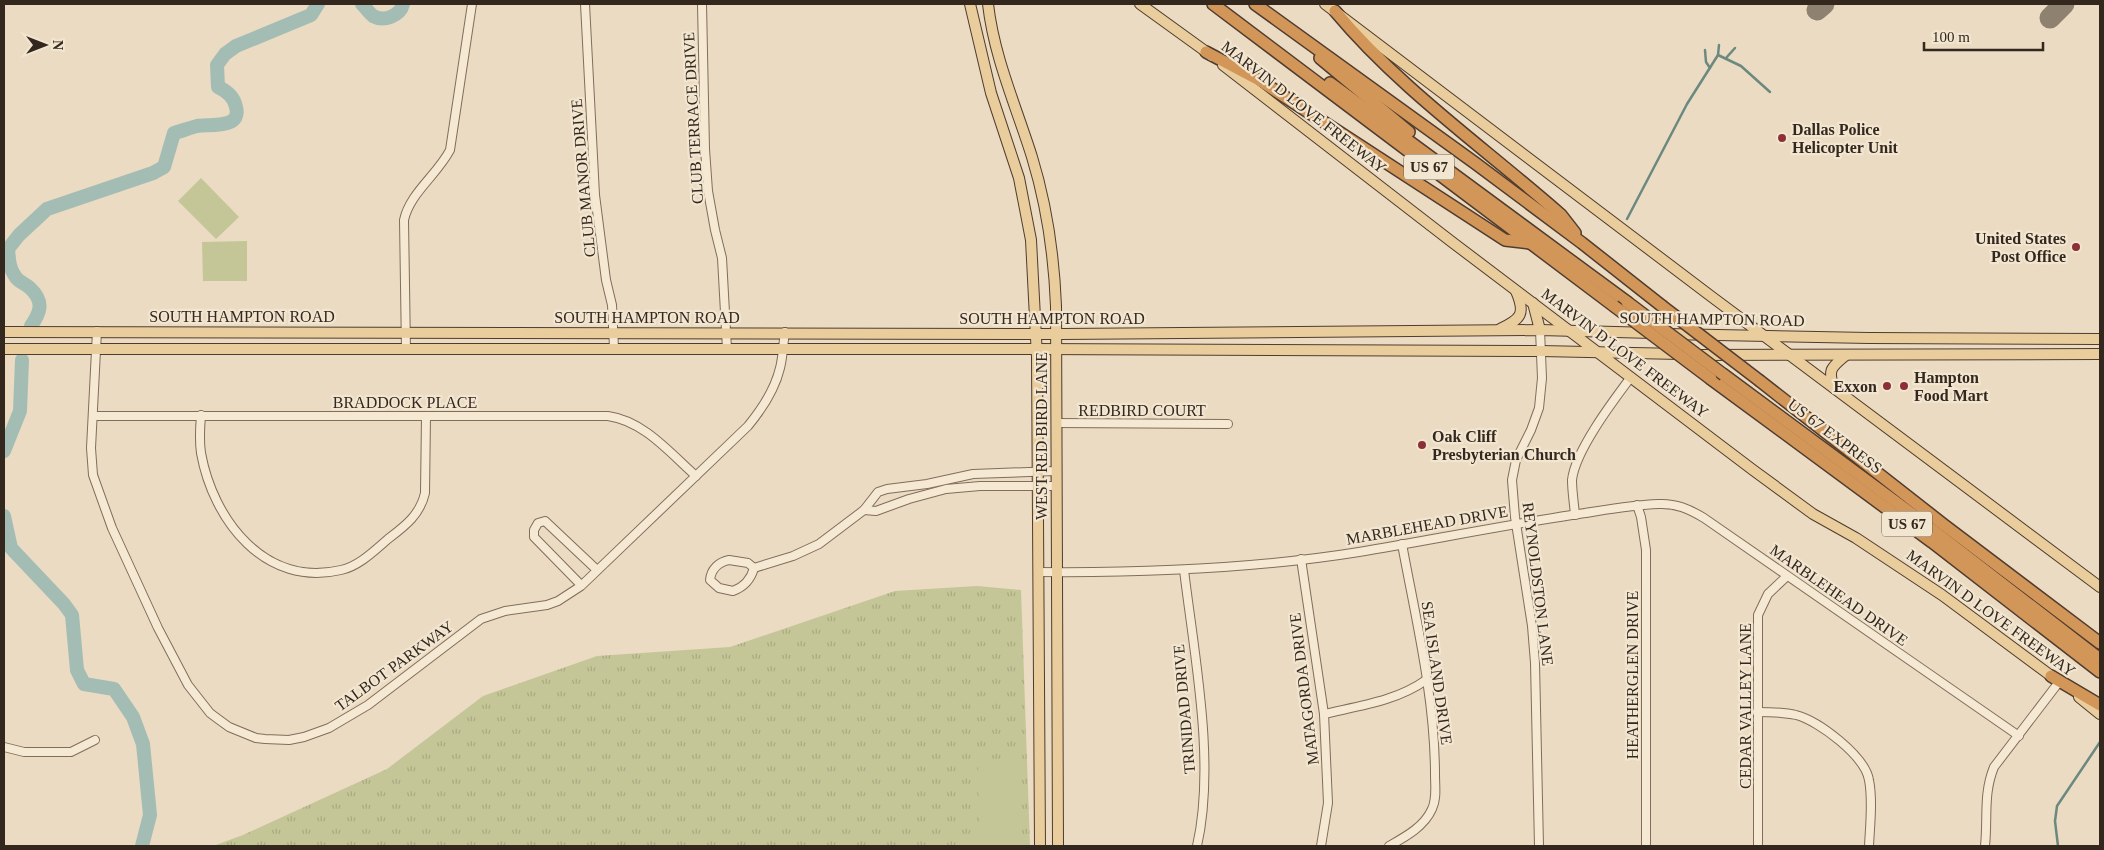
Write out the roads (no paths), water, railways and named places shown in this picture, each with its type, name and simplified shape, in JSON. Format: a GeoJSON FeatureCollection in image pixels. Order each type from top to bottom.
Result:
{"type":"FeatureCollection","features":[{"type":"Feature","properties":{"kind":"highway","name":"MARVIN D LOVE FREEWAY"},"geometry":{"type":"LineString","coordinates":[[1213,4],[1711,379],[1932,542],[2100,672]]}},
{"type":"Feature","properties":{"kind":"highway","name":"US 67"},"geometry":{"type":"LineString","coordinates":[[1255,4],[1374,88],[1582,243],[1944,525],[2100,643]]}},
{"type":"Feature","properties":{"kind":"highway"},"geometry":{"type":"LineString","coordinates":[[1330,7],[1361,42],[1419,95],[1561,215],[1582,243]]}},
{"type":"Feature","properties":{"kind":"highway"},"geometry":{"type":"LineString","coordinates":[[1279,22],[1347,83],[1548,242]]}},
{"type":"Feature","properties":{"kind":"highway"},"geometry":{"type":"LineString","coordinates":[[1244,29],[1266,37],[1548,242]]}},
{"type":"Feature","properties":{"kind":"highway"},"geometry":{"type":"LineString","coordinates":[[1206,52],[1259,80],[1505,240],[1532,243]]}},
{"type":"Feature","properties":{"kind":"highway","name":"US 67 EXPRESS"},"geometry":{"type":"LineString","coordinates":[[1548,242],[1912,514],[2100,659]]}},
{"type":"Feature","properties":{"kind":"highway"},"geometry":{"type":"LineString","coordinates":[[2055,679],[2100,705]]}},
{"type":"Feature","properties":{"kind":"main road","name":"WEST RED BIRD LANE"},"geometry":{"type":"LineString","coordinates":[[970,4],[991,93],[1014,162],[1028,215],[1031,240],[1036,334],[1040,846]]}},
{"type":"Feature","properties":{"kind":"main road","name":"WEST RED BIRD LANE"},"geometry":{"type":"LineString","coordinates":[[988,4],[995,45],[1032,157],[1047,215],[1054,261],[1058,846]]}},
{"type":"Feature","properties":{"kind":"main road","name":"MARVIN D LOVE FREEWAY"},"geometry":{"type":"LineString","coordinates":[[1140,4],[1206,52],[1753,470],[1813,514],[1856,538],[1942,595],[2100,714]]}},
{"type":"Feature","properties":{"kind":"main road"},"geometry":{"type":"LineString","coordinates":[[1330,7],[1834,389],[2100,587]]}},
{"type":"Feature","properties":{"kind":"main road"},"geometry":{"type":"LineString","coordinates":[[1014,162],[1032,157]]}},
{"type":"Feature","properties":{"kind":"main road"},"geometry":{"type":"LineString","coordinates":[[1495,332],[1515,322],[1519,317],[1522,306],[1516,290]]}},
{"type":"Feature","properties":{"kind":"main road"},"geometry":{"type":"LineString","coordinates":[[1533,303],[1540,330]]}},
{"type":"Feature","properties":{"kind":"main road","name":"SOUTH HAMPTON ROAD"},"geometry":{"type":"LineString","coordinates":[[4,332],[405,331],[1055,334],[1569,330],[1764,336],[2100,340]]}},
{"type":"Feature","properties":{"kind":"main road"},"geometry":{"type":"LineString","coordinates":[[506,332],[506,349]]}},
{"type":"Feature","properties":{"kind":"main road"},"geometry":{"type":"LineString","coordinates":[[1337,332],[1337,350]]}},
{"type":"Feature","properties":{"kind":"main road"},"geometry":{"type":"LineString","coordinates":[[1289,333],[1289,350]]}},
{"type":"Feature","properties":{"kind":"main road"},"geometry":{"type":"LineString","coordinates":[[2014,339],[2014,356]]}},
{"type":"Feature","properties":{"kind":"main road","name":"SOUTH HAMPTON ROAD"},"geometry":{"type":"LineString","coordinates":[[4,349],[1036,348],[1541,351],[1789,355],[2014,356],[2100,354]]}},
{"type":"Feature","properties":{"kind":"main road"},"geometry":{"type":"LineString","coordinates":[[1834,389],[1830,377],[1831,370],[1846,355]]}},
{"type":"Feature","properties":{"kind":"main road"},"geometry":{"type":"LineString","coordinates":[[1038,602],[1057,602]]}},
{"type":"Feature","properties":{"kind":"street"},"geometry":{"type":"LineString","coordinates":[[406,350],[404,220],[408,207],[438,170],[450,150],[472,4]]}},
{"type":"Feature","properties":{"kind":"street","name":"CLUB MANOR DRIVE"},"geometry":{"type":"LineString","coordinates":[[585,4],[595,195],[606,280],[612,305],[615,332],[614,348]]}},
{"type":"Feature","properties":{"kind":"street","name":"CLUB TERRACE DRIVE"},"geometry":{"type":"LineString","coordinates":[[702,4],[702,70],[706,166],[714,230],[722,258],[727,349]]}},
{"type":"Feature","properties":{"kind":"street","name":"REYNOLDSTON LANE"},"geometry":{"type":"LineString","coordinates":[[1539,846],[1535,663],[1532,626],[1516,524],[1512,480],[1516,460],[1531,430],[1539,408],[1542,378],[1540,330]]}},
{"type":"Feature","properties":{"kind":"street","name":"TALBOT PARKWAY"},"geometry":{"type":"LineString","coordinates":[[97,331],[91,448],[93,475],[112,528],[158,628],[188,685],[210,713],[229,727],[256,738],[288,740],[304,737],[342,722],[368,705],[481,620],[505,611],[547,605],[568,595],[581,585],[748,426],[758,414],[767,399],[780,368],[785,332]]}},
{"type":"Feature","properties":{"kind":"street"},"geometry":{"type":"LineString","coordinates":[[1575,515],[1572,489],[1575,467],[1592,434],[1631,377]]}},
{"type":"Feature","properties":{"kind":"street"},"geometry":{"type":"LineString","coordinates":[[202,415],[201,451],[207,478],[236,531],[255,551],[274,564],[295,570],[320,572],[342,570],[354,565],[367,557],[416,516],[423,504],[425,493],[426,416]]}},
{"type":"Feature","properties":{"kind":"street","name":"BRADDOCK PLACE"},"geometry":{"type":"LineString","coordinates":[[94,416],[608,416],[635,424],[696,476]]}},
{"type":"Feature","properties":{"kind":"street","name":"REDBIRD COURT"},"geometry":{"type":"LineString","coordinates":[[1056,423],[1228,424]]}},
{"type":"Feature","properties":{"kind":"street"},"geometry":{"type":"LineString","coordinates":[[754,568],[793,556],[819,544],[864,510],[878,492],[902,486],[938,482],[980,474],[1056,470]]}},
{"type":"Feature","properties":{"kind":"street"},"geometry":{"type":"LineString","coordinates":[[980,474],[980,486]]}},
{"type":"Feature","properties":{"kind":"street"},"geometry":{"type":"LineString","coordinates":[[938,482],[941,491]]}},
{"type":"Feature","properties":{"kind":"street"},"geometry":{"type":"LineString","coordinates":[[902,486],[909,499]]}},
{"type":"Feature","properties":{"kind":"street"},"geometry":{"type":"LineString","coordinates":[[864,510],[876,511],[909,499],[941,491],[980,486],[1056,486]]}},
{"type":"Feature","properties":{"kind":"street","name":"MARBLEHEAD DRIVE"},"geometry":{"type":"LineString","coordinates":[[1038,572],[1184,570],[1357,552],[1637,505],[1669,504],[1690,510],[2019,736]]}},
{"type":"Feature","properties":{"kind":"street","name":"HEATHERGLEN DRIVE"},"geometry":{"type":"LineString","coordinates":[[1637,505],[1641,517],[1646,550],[1646,846]]}},
{"type":"Feature","properties":{"kind":"street"},"geometry":{"type":"LineString","coordinates":[[581,585],[534,537],[534,530],[538,523],[545,521],[597,570]]}},
{"type":"Feature","properties":{"kind":"street","name":"SEA ISLAND DRIVE"},"geometry":{"type":"LineString","coordinates":[[1389,846],[1417,828],[1433,808],[1435,759],[1426,680],[1402,544]]}},
{"type":"Feature","properties":{"kind":"street","name":"MATAGORDA DRIVE"},"geometry":{"type":"LineString","coordinates":[[1301,558],[1324,714],[1328,803],[1321,846]]}},
{"type":"Feature","properties":{"kind":"street"},"geometry":{"type":"LineString","coordinates":[[723,561],[740,561],[752,564],[754,568],[747,582],[733,591],[719,588],[710,580],[714,568],[723,561]]}},
{"type":"Feature","properties":{"kind":"street","name":"TRINIDAD DRIVE"},"geometry":{"type":"LineString","coordinates":[[1184,570],[1201,722],[1204,790],[1197,846]]}},
{"type":"Feature","properties":{"kind":"street","name":"CEDAR VALLEY LANE"},"geometry":{"type":"LineString","coordinates":[[1758,846],[1758,615],[1768,594],[1787,576]]}},
{"type":"Feature","properties":{"kind":"street"},"geometry":{"type":"LineString","coordinates":[[1985,846],[1988,782],[1994,767],[2019,736],[2055,679]]}},
{"type":"Feature","properties":{"kind":"street"},"geometry":{"type":"LineString","coordinates":[[1324,714],[1392,697],[1426,680]]}},
{"type":"Feature","properties":{"kind":"street"},"geometry":{"type":"LineString","coordinates":[[1758,712],[1798,716],[1814,723],[1833,736],[1859,760],[1869,780],[1870,846]]}},
{"type":"Feature","properties":{"kind":"street"},"geometry":{"type":"LineString","coordinates":[[4,747],[24,752],[71,752],[95,740]]}},
{"type":"Feature","properties":{"kind":"waterway"},"geometry":{"type":"LineString","coordinates":[[31,326],[39,312],[38,298],[30,288],[16,278],[9,260],[8,249],[19,235],[47,209],[153,173],[164,167],[174,133],[197,126],[224,124],[234,119],[237,114],[234,100],[227,92],[218,87],[217,65],[225,54],[236,46],[311,15],[318,4]]}},
{"type":"Feature","properties":{"kind":"waterway"},"geometry":{"type":"LineString","coordinates":[[362,4],[377,18],[387,18],[395,15],[403,4]]}},
{"type":"Feature","properties":{"kind":"waterway"},"geometry":{"type":"LineString","coordinates":[[1627,219],[1687,104],[1718,55],[1719,45]]}},
{"type":"Feature","properties":{"kind":"waterway"},"geometry":{"type":"LineString","coordinates":[[1726,58],[1735,48]]}},
{"type":"Feature","properties":{"kind":"waterway"},"geometry":{"type":"LineString","coordinates":[[1705,50],[1706,62],[1710,68]]}},
{"type":"Feature","properties":{"kind":"waterway"},"geometry":{"type":"LineString","coordinates":[[1718,55],[1741,66],[1770,92]]}},
{"type":"Feature","properties":{"kind":"waterway"},"geometry":{"type":"LineString","coordinates":[[4,451],[20,411],[22,360]]}},
{"type":"Feature","properties":{"kind":"waterway"},"geometry":{"type":"LineString","coordinates":[[4,516],[11,548],[72,615],[77,670],[84,684],[114,689],[133,717],[143,744],[150,815],[142,846]]}},
{"type":"Feature","properties":{"kind":"waterway"},"geometry":{"type":"LineString","coordinates":[[2058,846],[2055,821],[2057,806],[2100,742]]}},
{"type":"Feature","properties":{"kind":"place","name":"Dallas Police Helicopter Unit"},"geometry":{"type":"Point","coordinates":[1782,138]}},
{"type":"Feature","properties":{"kind":"place","name":"United States Post Office"},"geometry":{"type":"Point","coordinates":[2076,247]}},
{"type":"Feature","properties":{"kind":"place","name":"Exxon"},"geometry":{"type":"Point","coordinates":[1887,386]}},
{"type":"Feature","properties":{"kind":"place","name":"Hampton Food Mart"},"geometry":{"type":"Point","coordinates":[1904,386]}},
{"type":"Feature","properties":{"kind":"place","name":"Oak Cliff Presbyterian Church"},"geometry":{"type":"Point","coordinates":[1422,445]}}]}
